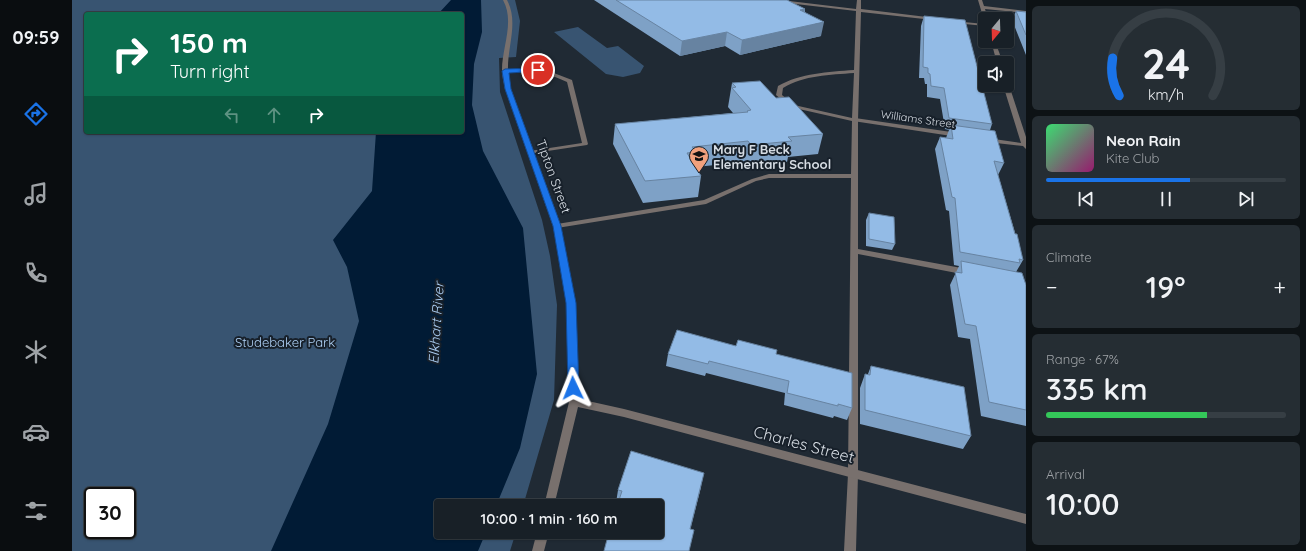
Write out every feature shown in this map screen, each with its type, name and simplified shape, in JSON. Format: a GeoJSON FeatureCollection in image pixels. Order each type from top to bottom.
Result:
{"type":"FeatureCollection","features":[{"type":"Feature","properties":{"kind":"street","name":"Tipton Street"},"geometry":{"type":"LineString","coordinates":[[505,0],[508,4],[510,21],[505,71],[508,89],[557,226],[571,303],[574,402],[551,499]]}},
{"type":"Feature","properties":{"kind":"street"},"geometry":{"type":"LineString","coordinates":[[783,0],[858,11],[941,20]]}},
{"type":"Feature","properties":{"kind":"street"},"geometry":{"type":"LineString","coordinates":[[850,551],[853,474],[855,120],[859,0]]}},
{"type":"Feature","properties":{"kind":"street"},"geometry":{"type":"LineString","coordinates":[[980,0],[984,12]]}},
{"type":"Feature","properties":{"kind":"street"},"geometry":{"type":"LineString","coordinates":[[983,7],[1026,12]]}},
{"type":"Feature","properties":{"kind":"street"},"geometry":{"type":"LineString","coordinates":[[949,21],[978,24]]}},
{"type":"Feature","properties":{"kind":"street"},"geometry":{"type":"LineString","coordinates":[[505,71],[538,70],[554,73],[570,81],[585,144],[530,153]]}},
{"type":"Feature","properties":{"kind":"street","name":"Williams Street"},"geometry":{"type":"LineString","coordinates":[[857,71],[817,75],[787,81],[780,87],[779,95],[792,106],[815,112],[855,120],[966,137]]}},
{"type":"Feature","properties":{"kind":"street"},"geometry":{"type":"LineString","coordinates":[[982,139],[1026,146],[1008,92]]}},
{"type":"Feature","properties":{"kind":"street"},"geometry":{"type":"LineString","coordinates":[[557,226],[706,202],[754,180],[769,176],[855,176]]}},
{"type":"Feature","properties":{"kind":"street"},"geometry":{"type":"LineString","coordinates":[[855,252],[972,273]]}},
{"type":"Feature","properties":{"kind":"street","name":"Charles Street"},"geometry":{"type":"LineString","coordinates":[[574,402],[1026,519]]}},
{"type":"Feature","properties":{"kind":"street"},"geometry":{"type":"LineString","coordinates":[[538,551],[541,539]]}},
{"type":"Feature","properties":{"kind":"green space","name":"Studebaker Park"},"geometry":{"type":"Polygon","coordinates":[[[72,0],[515,0],[520,21],[516,57],[499,58],[500,92],[542,220],[550,256],[557,305],[554,400],[525,499],[434,499],[434,539],[514,539],[510,551],[72,551],[72,0]]]}},
{"type":"Feature","properties":{"kind":"green space"},"geometry":{"type":"Polygon","coordinates":[[[578,27],[607,48],[618,46],[644,66],[640,73],[623,77],[606,74],[554,32],[578,27]]]}},
{"type":"Feature","properties":{"kind":"water","name":"Elkhart River"},"geometry":{"type":"Polygon","coordinates":[[[451,0],[481,0],[482,32],[474,64],[472,105],[483,151],[523,228],[537,374],[520,448],[499,499],[434,499],[434,539],[483,539],[478,551],[271,551],[328,424],[359,321],[347,267],[333,240],[372,191],[376,134],[464,134],[464,12],[440,12],[451,0]]]}},
{"type":"Feature","properties":{"kind":"building"},"geometry":{"type":"Polygon","coordinates":[[[616,0],[787,0],[805,9],[800,10],[824,22],[742,40],[727,32],[682,41],[616,0]]]}},
{"type":"Feature","properties":{"kind":"building"},"geometry":{"type":"Polygon","coordinates":[[[1016,11],[1026,12],[1026,35],[1016,11]]]}},
{"type":"Feature","properties":{"kind":"building"},"geometry":{"type":"Polygon","coordinates":[[[924,16],[965,20],[978,70],[978,92],[984,92],[992,124],[949,118],[944,88],[931,86],[928,68],[923,67],[924,16]]]}},
{"type":"Feature","properties":{"kind":"building"},"geometry":{"type":"Polygon","coordinates":[[[760,81],[776,98],[789,97],[823,134],[788,137],[792,141],[751,145],[748,141],[692,147],[696,152],[687,153],[701,176],[645,181],[615,124],[748,112],[747,111],[751,110],[732,88],[736,87],[732,83],[760,81]]]}},
{"type":"Feature","properties":{"kind":"building"},"geometry":{"type":"Polygon","coordinates":[[[951,125],[995,131],[1004,163],[994,161],[1015,234],[1017,234],[1023,260],[1019,259],[1020,263],[960,252],[955,198],[952,197],[940,137],[953,139],[951,125]]]}},
{"type":"Feature","properties":{"kind":"building"},"geometry":{"type":"Polygon","coordinates":[[[869,213],[894,217],[895,244],[869,239],[869,213]]]}},
{"type":"Feature","properties":{"kind":"building"},"geometry":{"type":"Polygon","coordinates":[[[961,261],[1022,273],[1026,285],[1026,410],[989,402],[976,326],[965,324],[955,272],[962,273],[961,261]]]}},
{"type":"Feature","properties":{"kind":"building"},"geometry":{"type":"Polygon","coordinates":[[[677,330],[736,346],[738,340],[777,350],[776,354],[852,373],[852,408],[787,393],[789,381],[709,361],[708,364],[668,354],[677,330]]]}},
{"type":"Feature","properties":{"kind":"building"},"geometry":{"type":"Polygon","coordinates":[[[871,366],[964,387],[971,436],[865,410],[865,374],[870,375],[871,366]]]}},
{"type":"Feature","properties":{"kind":"building"},"geometry":{"type":"Polygon","coordinates":[[[631,451],[704,473],[690,529],[694,530],[689,551],[604,551],[607,539],[664,539],[664,499],[619,499],[622,491],[618,490],[631,451]]]}},
{"type":"Feature","properties":{"kind":"place","name":"Mary F Beck Elementary School"},"geometry":{"type":"Point","coordinates":[699,173]}},
{"type":"Feature","properties":{"kind":"route"},"geometry":{"type":"LineString","coordinates":[[538,70],[505,71],[508,89],[557,226],[571,303],[573,388]]}}]}
